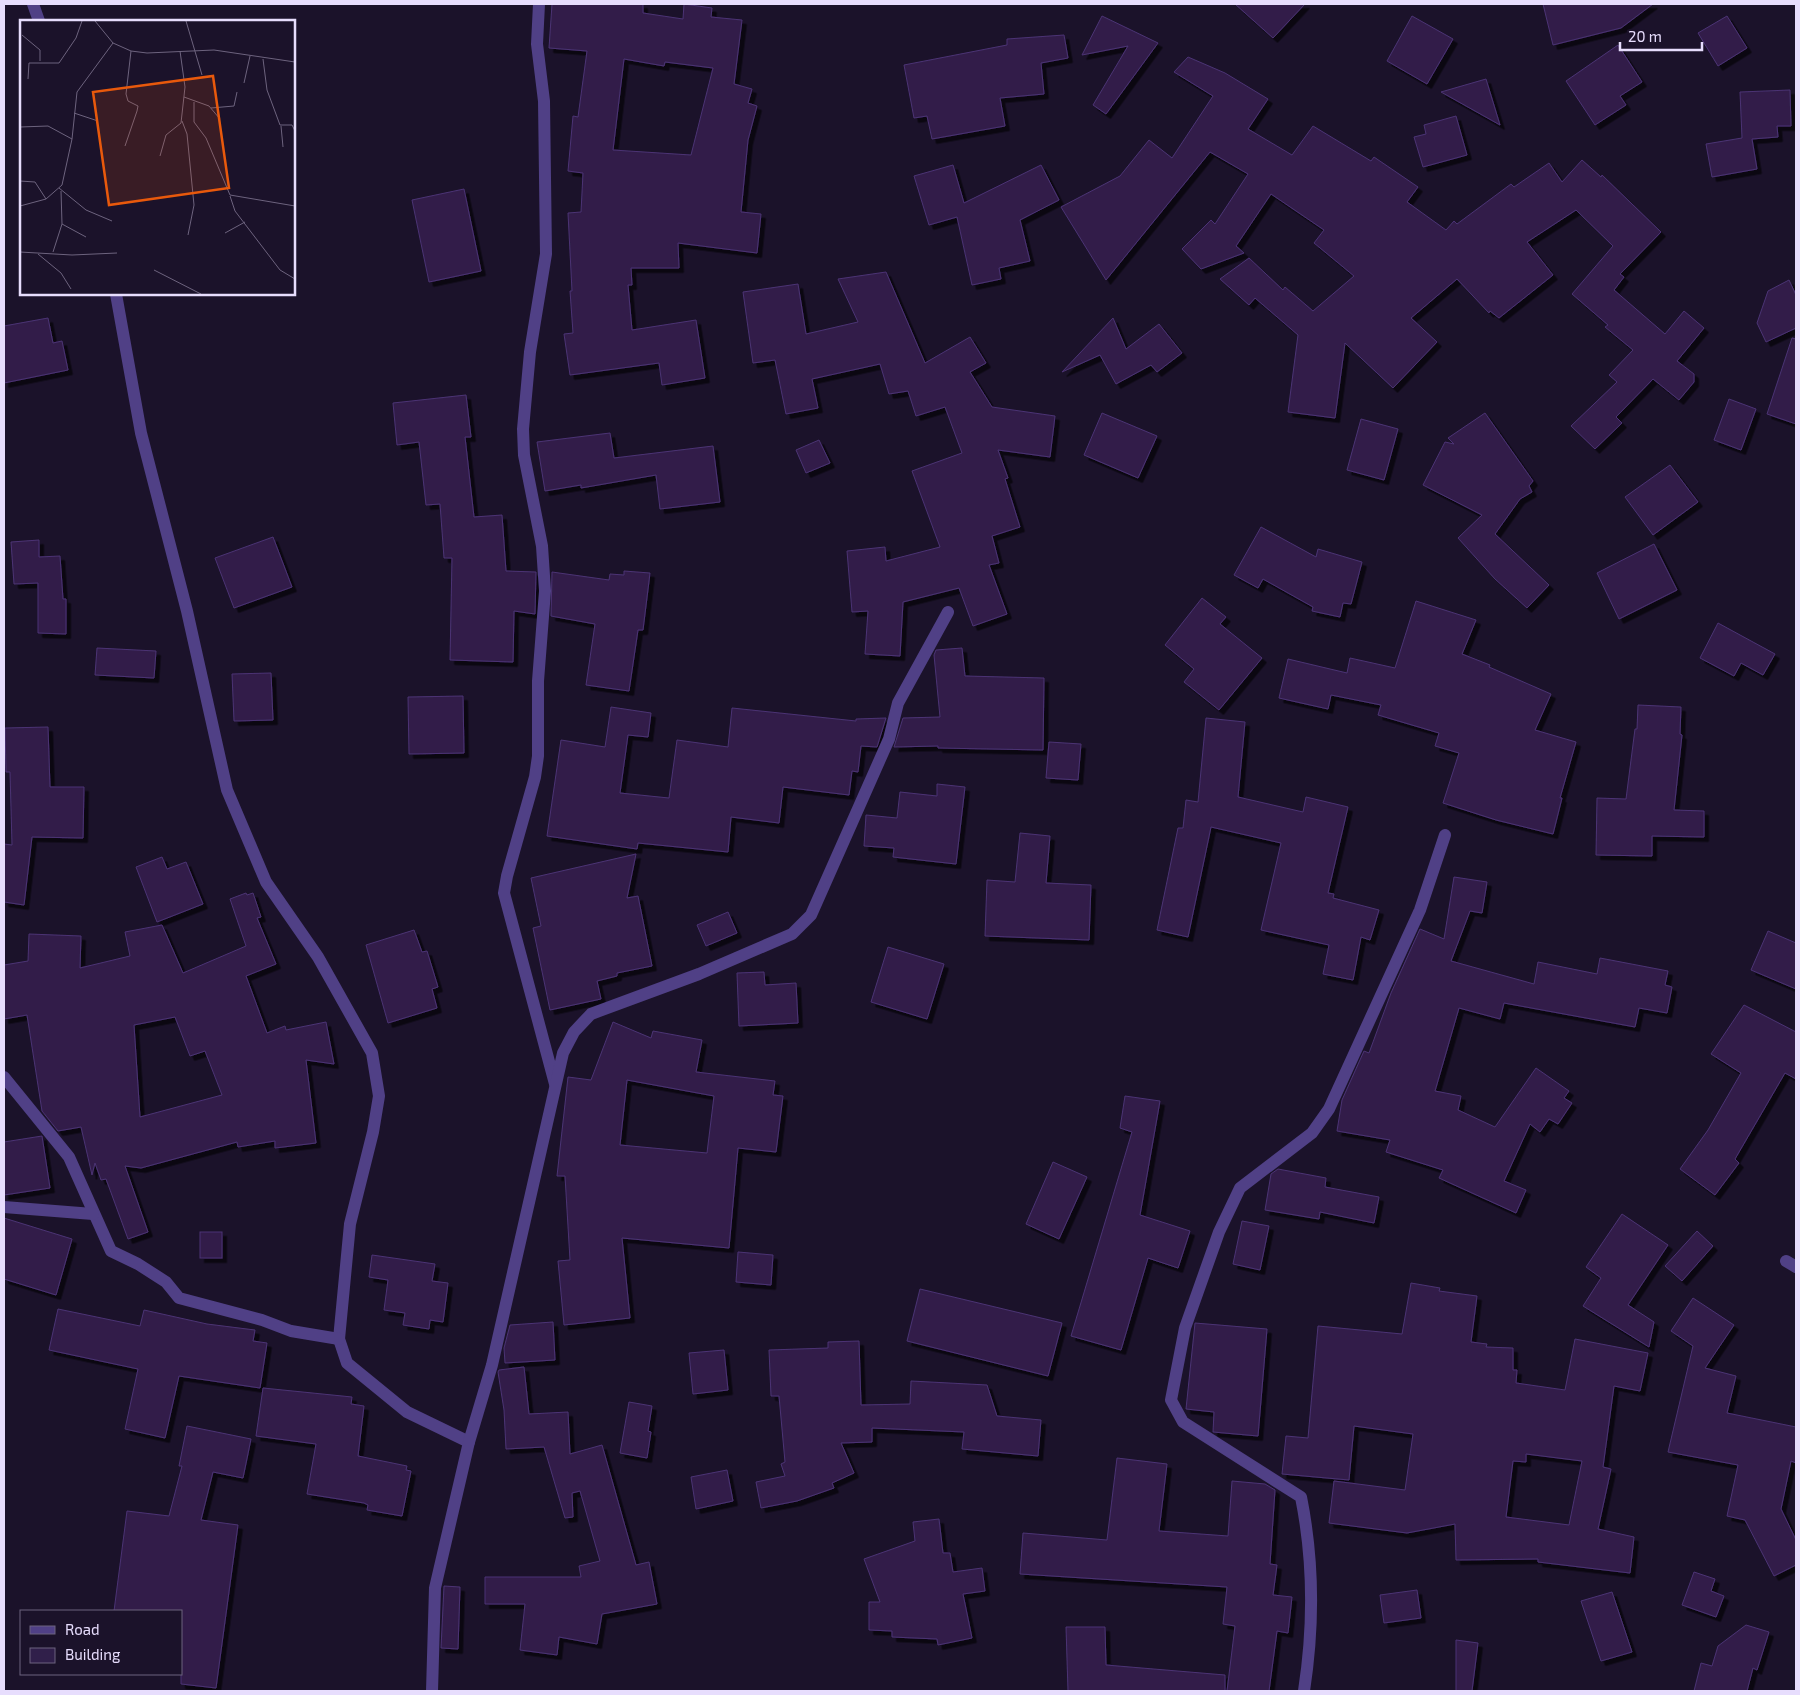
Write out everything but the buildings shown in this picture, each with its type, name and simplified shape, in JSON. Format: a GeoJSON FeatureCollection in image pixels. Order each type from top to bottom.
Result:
{"type":"FeatureCollection","features":[{"type":"Feature","properties":{"kind":"street"},"geometry":{"type":"LineString","coordinates":[[33,4],[39,20]]}},
{"type":"Feature","properties":{"kind":"street"},"geometry":{"type":"LineString","coordinates":[[539,4],[537,44],[544,101],[546,254],[530,352],[523,429],[524,456],[542,546],[545,591],[538,681],[538,756],[535,777],[504,893],[556,1085]]}},
{"type":"Feature","properties":{"kind":"street"},"geometry":{"type":"LineString","coordinates":[[116,295],[141,433],[186,611],[227,790],[266,882],[318,956],[372,1053],[378,1096],[373,1132],[350,1224],[339,1340],[347,1362],[406,1412],[469,1442]]}},
{"type":"Feature","properties":{"kind":"street"},"geometry":{"type":"LineString","coordinates":[[432,1691],[435,1588],[469,1442],[492,1366],[563,1053],[574,1032],[591,1014],[699,974],[792,934],[811,915],[889,739],[898,703],[948,612]]}},
{"type":"Feature","properties":{"kind":"street"},"geometry":{"type":"LineString","coordinates":[[1304,1691],[1312,1602],[1307,1527],[1301,1498],[1183,1422],[1171,1400],[1186,1328],[1219,1232],[1240,1188],[1312,1133],[1329,1109],[1420,910],[1444,835]]}},
{"type":"Feature","properties":{"kind":"street"},"geometry":{"type":"LineString","coordinates":[[4,1077],[69,1157],[111,1251],[138,1264],[166,1282],[179,1298],[262,1320],[291,1331],[339,1340]]}},
{"type":"Feature","properties":{"kind":"street"},"geometry":{"type":"LineString","coordinates":[[4,1207],[93,1214]]}}]}
